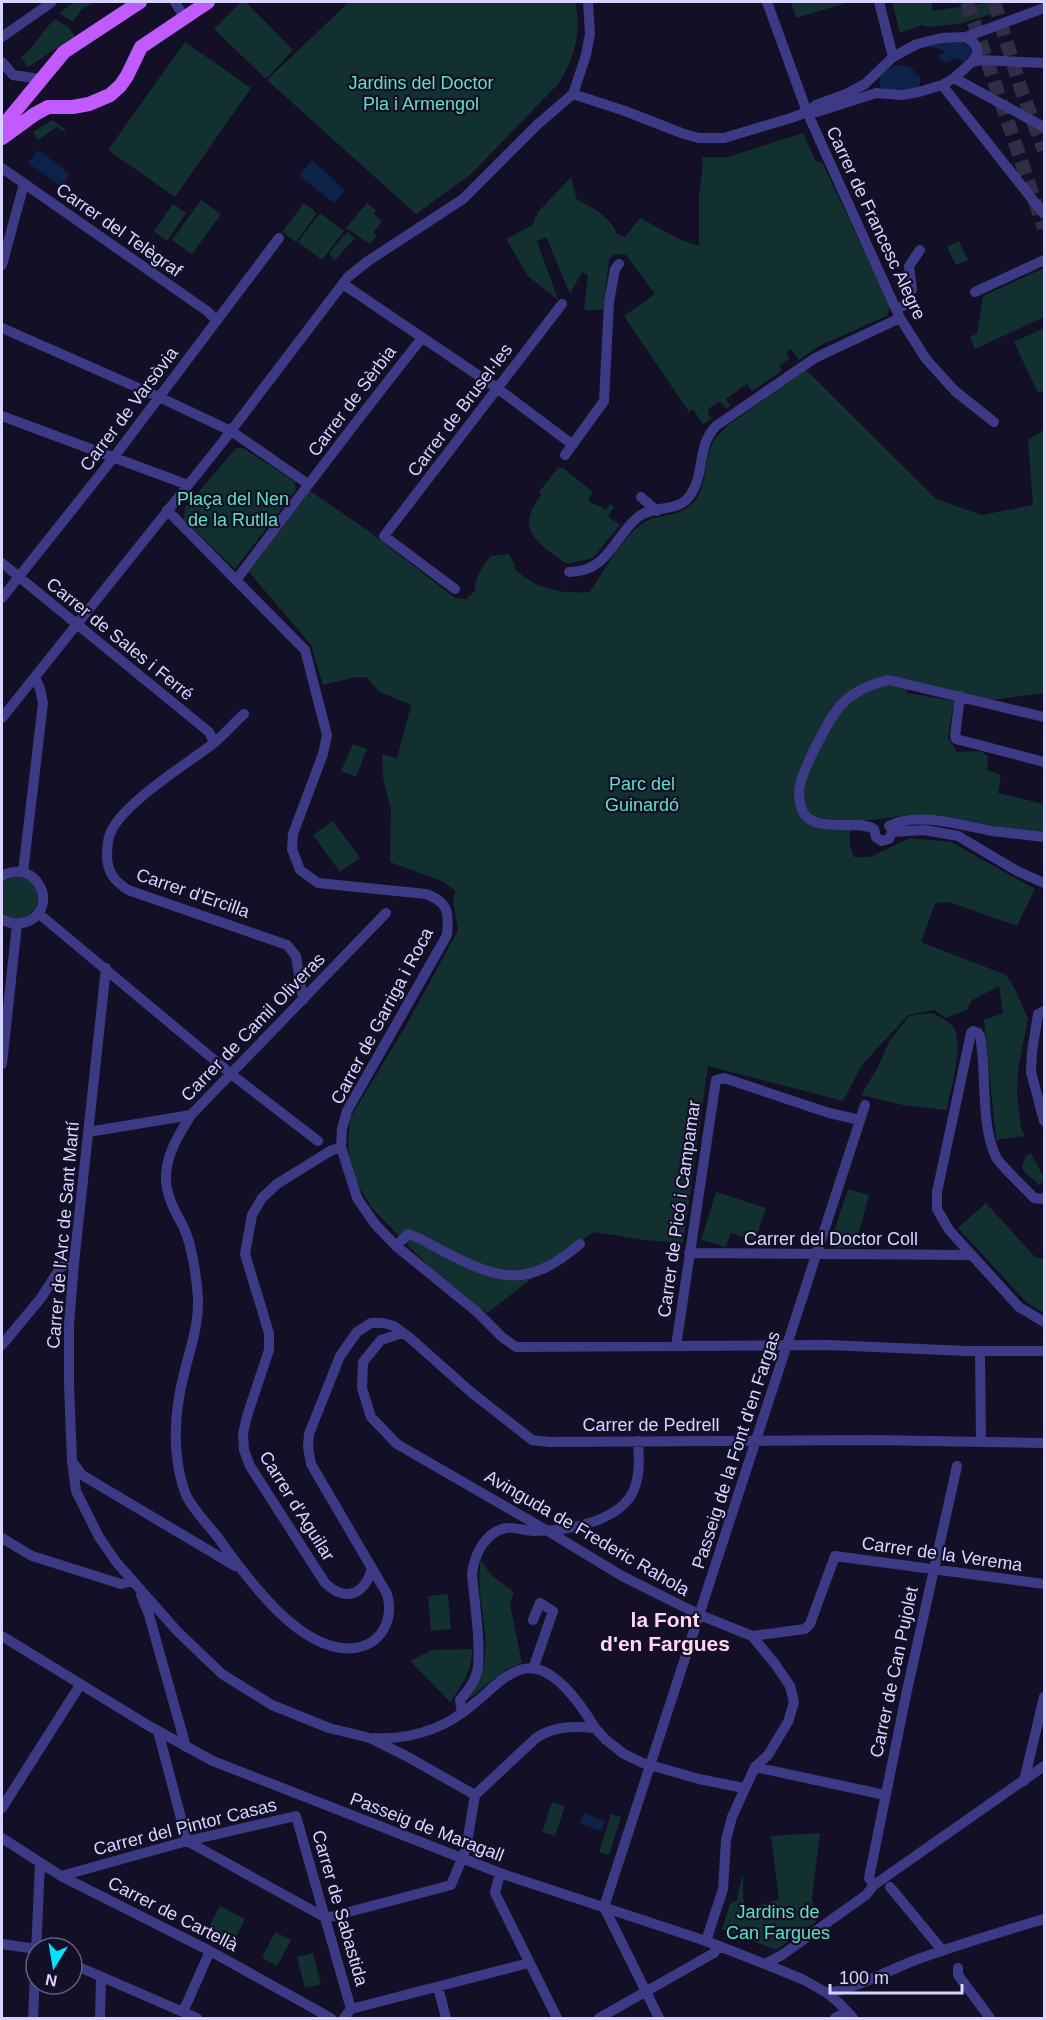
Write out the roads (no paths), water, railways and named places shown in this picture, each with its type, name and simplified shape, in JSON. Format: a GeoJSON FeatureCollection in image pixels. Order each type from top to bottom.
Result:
{"type":"FeatureCollection","features":[{"type":"Feature","properties":{"kind":"main road"},"geometry":{"type":"LineString","coordinates":[[2,127],[64,52],[140,2]]}},
{"type":"Feature","properties":{"kind":"main road"},"geometry":{"type":"LineString","coordinates":[[2,138],[48,107],[89,104],[110,95],[123,81],[141,47],[208,2]]}},
{"type":"Feature","properties":{"kind":"street"},"geometry":{"type":"LineString","coordinates":[[2,37],[52,2]]}},
{"type":"Feature","properties":{"kind":"street"},"geometry":{"type":"LineString","coordinates":[[175,2],[184,17]]}},
{"type":"Feature","properties":{"kind":"street"},"geometry":{"type":"LineString","coordinates":[[2,718],[231,431],[343,284],[368,261],[463,199],[538,124],[573,94],[588,45],[590,11],[588,2]]}},
{"type":"Feature","properties":{"kind":"street","name":"Carrer de Francesc Alegre"},"geometry":{"type":"LineString","coordinates":[[767,2],[807,112],[900,318],[926,359],[955,391],[994,422]]}},
{"type":"Feature","properties":{"kind":"street"},"geometry":{"type":"LineString","coordinates":[[879,2],[893,57]]}},
{"type":"Feature","properties":{"kind":"street"},"geometry":{"type":"LineString","coordinates":[[807,112],[816,105],[859,88],[904,50],[929,40],[966,37],[1044,8]]}},
{"type":"Feature","properties":{"kind":"street"},"geometry":{"type":"LineString","coordinates":[[573,94],[684,134],[712,139],[735,136],[807,112],[817,112],[876,93],[902,95],[942,85],[954,78],[972,62],[977,54],[977,47],[966,37]]}},
{"type":"Feature","properties":{"kind":"street"},"geometry":{"type":"LineString","coordinates":[[972,62],[981,60],[1044,63]]}},
{"type":"Feature","properties":{"kind":"street"},"geometry":{"type":"LineString","coordinates":[[2,62],[13,75],[40,79]]}},
{"type":"Feature","properties":{"kind":"street"},"geometry":{"type":"LineString","coordinates":[[876,93],[873,81],[879,71]]}},
{"type":"Feature","properties":{"kind":"street"},"geometry":{"type":"LineString","coordinates":[[954,78],[1044,127]]}},
{"type":"Feature","properties":{"kind":"street"},"geometry":{"type":"LineString","coordinates":[[942,85],[1044,214]]}},
{"type":"Feature","properties":{"kind":"street","name":"Carrer del Telègraf"},"geometry":{"type":"LineString","coordinates":[[2,168],[207,311],[217,321]]}},
{"type":"Feature","properties":{"kind":"street"},"geometry":{"type":"LineString","coordinates":[[2,265],[24,184]]}},
{"type":"Feature","properties":{"kind":"street","name":"Carrer de Varsòvia"},"geometry":{"type":"LineString","coordinates":[[2,598],[114,457],[279,238]]}},
{"type":"Feature","properties":{"kind":"street"},"geometry":{"type":"LineString","coordinates":[[903,306],[912,289],[909,266],[920,250]]}},
{"type":"Feature","properties":{"kind":"street"},"geometry":{"type":"LineString","coordinates":[[975,292],[1044,260]]}},
{"type":"Feature","properties":{"kind":"street"},"geometry":{"type":"LineString","coordinates":[[565,455],[603,401],[609,302],[615,269],[619,264]]}},
{"type":"Feature","properties":{"kind":"street"},"geometry":{"type":"LineString","coordinates":[[343,284],[497,388],[573,445]]}},
{"type":"Feature","properties":{"kind":"street","name":"Carrer de Brusel·les"},"geometry":{"type":"LineString","coordinates":[[455,589],[384,536],[562,304]]}},
{"type":"Feature","properties":{"kind":"street"},"geometry":{"type":"LineString","coordinates":[[569,572],[584,571],[594,567],[637,518],[648,511],[675,507],[689,498],[696,484],[705,439],[716,426],[815,358],[900,318]]}},
{"type":"Feature","properties":{"kind":"street"},"geometry":{"type":"LineString","coordinates":[[2,328],[231,431],[308,484]]}},
{"type":"Feature","properties":{"kind":"street","name":"Carrer de Sèrbia"},"geometry":{"type":"LineString","coordinates":[[237,579],[308,484],[323,468],[356,419],[422,338]]}},
{"type":"Feature","properties":{"kind":"street"},"geometry":{"type":"LineString","coordinates":[[2,416],[188,485]]}},
{"type":"Feature","properties":{"kind":"street"},"geometry":{"type":"LineString","coordinates":[[641,497],[657,511]]}},
{"type":"Feature","properties":{"kind":"street","name":"Carrer de Garriga i Roca"},"geometry":{"type":"LineString","coordinates":[[167,510],[305,650],[327,735],[323,754],[291,841],[293,856],[300,870],[318,883],[426,894],[438,898],[445,906],[449,917],[447,935],[347,1111],[342,1129],[341,1147]]}},
{"type":"Feature","properties":{"kind":"street","name":"Carrer de Sales i Ferré"},"geometry":{"type":"LineString","coordinates":[[2,563],[208,732],[214,743]]}},
{"type":"Feature","properties":{"kind":"street"},"geometry":{"type":"LineString","coordinates":[[23,872],[43,703],[34,677]]}},
{"type":"Feature","properties":{"kind":"street"},"geometry":{"type":"LineString","coordinates":[[1044,717],[889,680],[870,685],[842,704],[826,725],[799,790],[801,807],[812,821],[834,825],[868,825],[874,829],[881,823],[891,829],[925,830],[958,836],[1017,871],[1044,883]]}},
{"type":"Feature","properties":{"kind":"street"},"geometry":{"type":"LineString","coordinates":[[960,696],[956,739],[1044,762]]}},
{"type":"Feature","properties":{"kind":"street","name":"Carrer d'Ercilla"},"geometry":{"type":"LineString","coordinates":[[244,714],[214,743],[176,770],[124,813],[108,838],[108,867],[114,881],[128,890],[287,945],[296,956],[303,1000]]}},
{"type":"Feature","properties":{"kind":"street"},"geometry":{"type":"LineString","coordinates":[[891,829],[909,820],[949,822],[993,831],[1044,837]]}},
{"type":"Feature","properties":{"kind":"street"},"geometry":{"type":"LineString","coordinates":[[2,876],[15,871],[30,875],[40,885],[43,900],[38,913],[25,922],[17,924],[2,919]]}},
{"type":"Feature","properties":{"kind":"street"},"geometry":{"type":"LineString","coordinates":[[38,913],[231,1074],[318,1141]]}},
{"type":"Feature","properties":{"kind":"street","name":"Carrer de Camil Oliveras"},"geometry":{"type":"LineString","coordinates":[[88,1132],[191,1115],[386,913]]}},
{"type":"Feature","properties":{"kind":"street"},"geometry":{"type":"LineString","coordinates":[[2,1064],[17,924]]}},
{"type":"Feature","properties":{"kind":"street","name":"Carrer de l'Arc de Sant Martí"},"geometry":{"type":"LineString","coordinates":[[106,968],[74,1263],[68,1351],[72,1461],[76,1491],[99,1537],[117,1563],[177,1631],[222,1674],[272,1705],[329,1728],[370,1738],[475,1795]]}},
{"type":"Feature","properties":{"kind":"street"},"geometry":{"type":"LineString","coordinates":[[1041,1012],[1032,1052],[1031,1072],[1044,1121]]}},
{"type":"Feature","properties":{"kind":"street"},"geometry":{"type":"LineString","coordinates":[[1044,1198],[1034,1198],[997,1158],[991,1143],[980,1036],[976,1031],[971,1033],[937,1192],[937,1209],[949,1230],[1020,1307],[1044,1322]]}},
{"type":"Feature","properties":{"kind":"street","name":"Carrer de Picó i Campamar"},"geometry":{"type":"LineString","coordinates":[[676,1346],[714,1083],[717,1078],[724,1078],[829,1113],[860,1120]]}},
{"type":"Feature","properties":{"kind":"street","name":"Passeig de la Font d'en Fargas"},"geometry":{"type":"LineString","coordinates":[[604,1907],[865,1105]]}},
{"type":"Feature","properties":{"kind":"street"},"geometry":{"type":"LineString","coordinates":[[191,1115],[172,1148],[165,1183],[170,1200],[187,1235],[198,1297],[197,1320],[183,1377],[177,1414],[178,1467],[186,1496],[239,1569],[275,1609],[310,1636],[330,1645],[350,1649],[364,1646],[372,1642],[388,1622],[390,1606],[387,1594],[372,1568]]}},
{"type":"Feature","properties":{"kind":"street"},"geometry":{"type":"LineString","coordinates":[[341,1147],[357,1198],[375,1224],[396,1246],[516,1347],[788,1344],[1044,1352]]}},
{"type":"Feature","properties":{"kind":"street","name":"Carrer d'Aguilar"},"geometry":{"type":"LineString","coordinates":[[341,1147],[330,1151],[277,1184],[262,1198],[252,1215],[245,1254],[268,1333],[268,1350],[247,1416],[243,1434],[244,1450],[250,1466],[334,1592],[355,1593],[369,1581],[372,1568]]}},
{"type":"Feature","properties":{"kind":"street"},"geometry":{"type":"LineString","coordinates":[[396,1246],[408,1234],[477,1268],[511,1276],[528,1274],[543,1268],[579,1244]]}},
{"type":"Feature","properties":{"kind":"street","name":"Carrer del Doctor Coll"},"geometry":{"type":"LineString","coordinates":[[689,1253],[972,1256]]}},
{"type":"Feature","properties":{"kind":"street"},"geometry":{"type":"LineString","coordinates":[[2,1345],[40,1298],[60,1268],[68,1263],[74,1263]]}},
{"type":"Feature","properties":{"kind":"street","name":"Carrer de Pedrell"},"geometry":{"type":"LineString","coordinates":[[372,1568],[311,1464],[308,1447],[309,1434],[340,1356],[357,1332],[371,1323],[383,1323],[403,1333],[531,1440],[550,1442],[871,1440],[1044,1443]]}},
{"type":"Feature","properties":{"kind":"street","name":"Avinguda de Frederic Rahola"},"geometry":{"type":"LineString","coordinates":[[403,1333],[381,1340],[363,1362],[362,1388],[371,1418],[397,1444],[622,1576],[700,1615],[752,1636],[790,1686],[794,1702],[788,1722],[768,1755],[755,1767],[732,1817],[726,1840],[723,1889],[706,1941]]}},
{"type":"Feature","properties":{"kind":"street"},"geometry":{"type":"LineString","coordinates":[[980,1351],[981,1442]]}},
{"type":"Feature","properties":{"kind":"street"},"geometry":{"type":"LineString","coordinates":[[462,1713],[460,1700],[477,1671],[478,1653],[472,1574],[474,1561],[486,1541],[507,1528],[546,1530],[606,1518],[622,1506],[634,1489],[639,1466],[638,1441]]}},
{"type":"Feature","properties":{"kind":"street"},"geometry":{"type":"LineString","coordinates":[[72,1461],[82,1475],[239,1569]]}},
{"type":"Feature","properties":{"kind":"street","name":"Carrer de Can Pujolet"},"geometry":{"type":"LineString","coordinates":[[874,1885],[869,1878],[885,1795],[957,1466]]}},
{"type":"Feature","properties":{"kind":"street"},"geometry":{"type":"LineString","coordinates":[[2,1538],[32,1556],[122,1584],[136,1585],[149,1615],[186,1747]]}},
{"type":"Feature","properties":{"kind":"street","name":"Carrer de la Verema"},"geometry":{"type":"LineString","coordinates":[[752,1636],[805,1629],[810,1624],[835,1556],[1044,1584]]}},
{"type":"Feature","properties":{"kind":"street"},"geometry":{"type":"LineString","coordinates":[[533,1620],[540,1603],[553,1611],[533,1669]]}},
{"type":"Feature","properties":{"kind":"street","name":"Passeig de Maragall"},"geometry":{"type":"LineString","coordinates":[[2,1636],[80,1685],[213,1761],[500,1873],[706,1941],[765,1964],[802,1979],[827,1993],[850,2015]]}},
{"type":"Feature","properties":{"kind":"street"},"geometry":{"type":"LineString","coordinates":[[370,1738],[403,1738],[423,1733],[462,1713],[504,1678],[522,1669],[533,1669],[550,1674],[584,1710],[606,1740],[624,1754],[649,1765],[699,1779],[744,1788]]}},
{"type":"Feature","properties":{"kind":"street"},"geometry":{"type":"LineString","coordinates":[[2,1808],[80,1685]]}},
{"type":"Feature","properties":{"kind":"street"},"geometry":{"type":"LineString","coordinates":[[1024,1780],[1044,1697]]}},
{"type":"Feature","properties":{"kind":"street"},"geometry":{"type":"LineString","coordinates":[[158,1731],[188,1841],[326,1918],[451,1885],[466,1849],[475,1795],[547,1730],[561,1727],[595,1728]]}},
{"type":"Feature","properties":{"kind":"street"},"geometry":{"type":"LineString","coordinates":[[765,1964],[782,1955],[866,1894],[874,1885],[1044,1766]]}},
{"type":"Feature","properties":{"kind":"street"},"geometry":{"type":"LineString","coordinates":[[755,1767],[885,1795]]}},
{"type":"Feature","properties":{"kind":"street","name":"Carrer del Pintor Casas"},"geometry":{"type":"LineString","coordinates":[[61,1876],[188,1841],[296,1816],[304,1797]]}},
{"type":"Feature","properties":{"kind":"street","name":"Carrer de Sabastida"},"geometry":{"type":"LineString","coordinates":[[296,1816],[326,1918],[347,2014]]}},
{"type":"Feature","properties":{"kind":"street","name":"Carrer de Cartellà"},"geometry":{"type":"LineString","coordinates":[[2,1838],[61,1876],[210,1951],[331,2019]]}},
{"type":"Feature","properties":{"kind":"street"},"geometry":{"type":"LineString","coordinates":[[37,1936],[40,1864]]}},
{"type":"Feature","properties":{"kind":"street"},"geometry":{"type":"LineString","coordinates":[[500,1873],[495,1893],[557,2019]]}},
{"type":"Feature","properties":{"kind":"street"},"geometry":{"type":"LineString","coordinates":[[890,1887],[942,1950]]}},
{"type":"Feature","properties":{"kind":"street"},"geometry":{"type":"LineString","coordinates":[[604,1907],[659,2019]]}},
{"type":"Feature","properties":{"kind":"street"},"geometry":{"type":"LineString","coordinates":[[827,1993],[845,1990],[883,1972],[942,1950],[1044,1919]]}},
{"type":"Feature","properties":{"kind":"street"},"geometry":{"type":"LineString","coordinates":[[2,1944],[24,1947]]}},
{"type":"Feature","properties":{"kind":"street"},"geometry":{"type":"LineString","coordinates":[[598,2019],[714,1953],[718,1946]]}},
{"type":"Feature","properties":{"kind":"street"},"geometry":{"type":"LineString","coordinates":[[183,2012],[210,1951]]}},
{"type":"Feature","properties":{"kind":"street"},"geometry":{"type":"LineString","coordinates":[[347,2014],[529,1963]]}},
{"type":"Feature","properties":{"kind":"street"},"geometry":{"type":"LineString","coordinates":[[958,1968],[958,1975],[990,2019]]}},
{"type":"Feature","properties":{"kind":"street"},"geometry":{"type":"LineString","coordinates":[[84,1969],[197,2019]]}},
{"type":"Feature","properties":{"kind":"street"},"geometry":{"type":"LineString","coordinates":[[100,2019],[101,1977]]}},
{"type":"Feature","properties":{"kind":"street"},"geometry":{"type":"LineString","coordinates":[[438,1987],[446,2019]]}},
{"type":"Feature","properties":{"kind":"street"},"geometry":{"type":"LineString","coordinates":[[33,2019],[34,1996]]}},
{"type":"Feature","properties":{"kind":"street"},"geometry":{"type":"LineString","coordinates":[[835,2019],[850,2015]]}},
{"type":"Feature","properties":{"kind":"water"},"geometry":{"type":"Polygon","coordinates":[[[962,42],[971,46],[970,55],[964,62],[958,58],[945,63],[938,56],[944,53],[943,50],[928,46],[941,43],[962,42]]]}},
{"type":"Feature","properties":{"kind":"water"},"geometry":{"type":"Polygon","coordinates":[[[899,65],[910,67],[920,77],[920,87],[900,90],[882,89],[879,80],[883,73],[899,65]]]}},
{"type":"Feature","properties":{"kind":"water"},"geometry":{"type":"Polygon","coordinates":[[[38,150],[70,174],[61,187],[28,163],[38,150]]]}},
{"type":"Feature","properties":{"kind":"water"},"geometry":{"type":"Polygon","coordinates":[[[312,160],[345,190],[334,203],[299,176],[312,160]]]}},
{"type":"Feature","properties":{"kind":"water"},"geometry":{"type":"Polygon","coordinates":[[[584,1813],[605,1821],[602,1831],[580,1824],[584,1813]]]}},
{"type":"Feature","properties":{"kind":"tunnel"},"geometry":{"type":"LineString","coordinates":[[967,2],[1044,228]]}},
{"type":"Feature","properties":{"kind":"tunnel"},"geometry":{"type":"LineString","coordinates":[[994,2],[1022,92],[1044,150]]}},
{"type":"Feature","properties":{"kind":"district","name":"la Font d'en Fargues"},"geometry":{"type":"Point","coordinates":[665,1632]}},
{"type":"Feature","properties":{"kind":"park label","name":"Jardins del Doctor Pla i Armengol"},"geometry":{"type":"Point","coordinates":[421,94]}},
{"type":"Feature","properties":{"kind":"park label","name":"Plaça del Nen de la Rutlla"},"geometry":{"type":"Point","coordinates":[233,509]}},
{"type":"Feature","properties":{"kind":"park label","name":"Parc del Guinardó"},"geometry":{"type":"Point","coordinates":[642,794]}},
{"type":"Feature","properties":{"kind":"park label","name":"Jardins de Can Fargues"},"geometry":{"type":"Point","coordinates":[778,1922]}}]}
